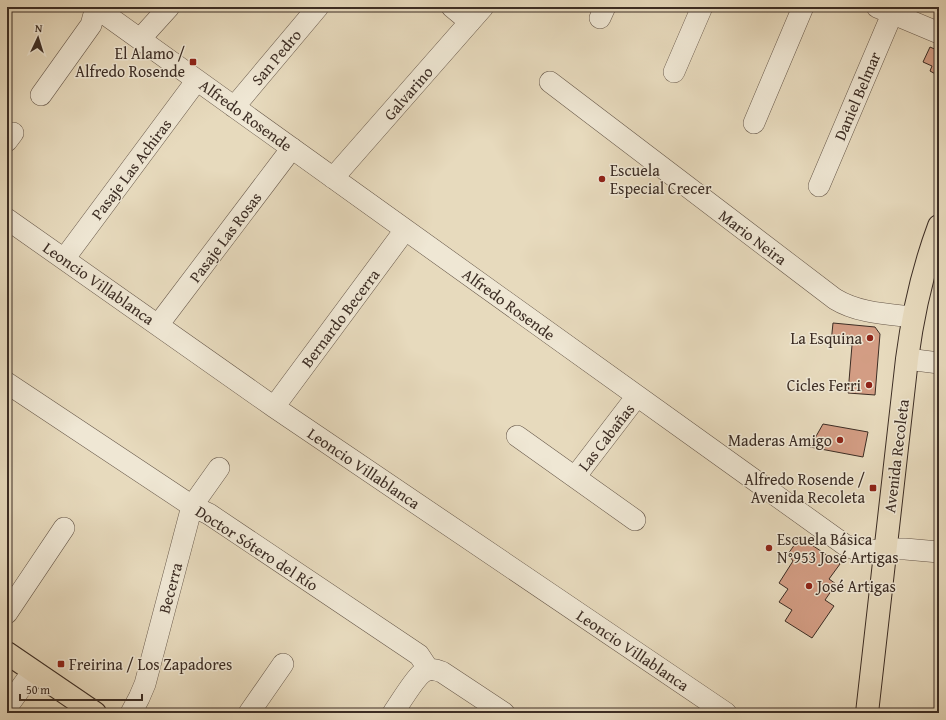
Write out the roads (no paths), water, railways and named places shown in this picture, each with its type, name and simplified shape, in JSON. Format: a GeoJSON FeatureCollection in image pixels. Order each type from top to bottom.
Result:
{"type":"FeatureCollection","features":[{"type":"Feature","properties":{"kind":"main road","name":"Avenida Recoleta"},"geometry":{"type":"LineString","coordinates":[[866,713],[913,317],[922,279],[939,226]]}},
{"type":"Feature","properties":{"kind":"main road"},"geometry":{"type":"LineString","coordinates":[[7,653],[95,713]]}},
{"type":"Feature","properties":{"kind":"street"},"geometry":{"type":"LineString","coordinates":[[41,95],[91,25],[96,7]]}},
{"type":"Feature","properties":{"kind":"street","name":"Alfredo Rosende"},"geometry":{"type":"LineString","coordinates":[[96,7],[845,545],[865,552],[885,549],[939,552]]}},
{"type":"Feature","properties":{"kind":"street"},"geometry":{"type":"LineString","coordinates":[[140,39],[169,7]]}},
{"type":"Feature","properties":{"kind":"street","name":"San Pedro"},"geometry":{"type":"LineString","coordinates":[[234,107],[318,7]]}},
{"type":"Feature","properties":{"kind":"street"},"geometry":{"type":"LineString","coordinates":[[452,7],[476,14]]}},
{"type":"Feature","properties":{"kind":"street"},"geometry":{"type":"LineString","coordinates":[[674,72],[702,7]]}},
{"type":"Feature","properties":{"kind":"street"},"geometry":{"type":"LineString","coordinates":[[754,123],[803,7]]}},
{"type":"Feature","properties":{"kind":"street"},"geometry":{"type":"LineString","coordinates":[[888,9],[939,33]]}},
{"type":"Feature","properties":{"kind":"street","name":"Daniel Belmar"},"geometry":{"type":"LineString","coordinates":[[819,186],[888,9]]}},
{"type":"Feature","properties":{"kind":"street","name":"Galvarino"},"geometry":{"type":"LineString","coordinates":[[333,178],[476,14]]}},
{"type":"Feature","properties":{"kind":"street","name":"Pasaje Las Achiras"},"geometry":{"type":"LineString","coordinates":[[64,259],[197,80]]}},
{"type":"Feature","properties":{"kind":"street","name":"Mario Neira"},"geometry":{"type":"LineString","coordinates":[[550,82],[835,299],[859,310],[913,317]]}},
{"type":"Feature","properties":{"kind":"street","name":"Pasaje Las Rosas"},"geometry":{"type":"LineString","coordinates":[[158,325],[292,148]]}},
{"type":"Feature","properties":{"kind":"street","name":"Leoncio Villablanca"},"geometry":{"type":"LineString","coordinates":[[7,219],[274,407],[726,713]]}},
{"type":"Feature","properties":{"kind":"street","name":"Bernardo Becerra"},"geometry":{"type":"LineString","coordinates":[[274,407],[405,230]]}},
{"type":"Feature","properties":{"kind":"street"},"geometry":{"type":"LineString","coordinates":[[907,359],[939,363]]}},
{"type":"Feature","properties":{"kind":"street","name":"Doctor Sótero del Río"},"geometry":{"type":"LineString","coordinates":[[8,385],[192,506],[209,514],[419,655],[429,670]]}},
{"type":"Feature","properties":{"kind":"street","name":"Las Cabañas"},"geometry":{"type":"LineString","coordinates":[[575,477],[637,396]]}},
{"type":"Feature","properties":{"kind":"street","name":"Las Cabañas"},"geometry":{"type":"LineString","coordinates":[[517,436],[635,520]]}},
{"type":"Feature","properties":{"kind":"street","name":"Becerra"},"geometry":{"type":"LineString","coordinates":[[131,713],[140,698],[145,684],[192,506],[219,468]]}},
{"type":"Feature","properties":{"kind":"street"},"geometry":{"type":"LineString","coordinates":[[7,613],[64,528]]}},
{"type":"Feature","properties":{"kind":"street"},"geometry":{"type":"LineString","coordinates":[[250,713],[284,664]]}},
{"type":"Feature","properties":{"kind":"street"},"geometry":{"type":"LineString","coordinates":[[393,713],[421,674],[429,670],[438,670],[442,672],[504,713]]}},
{"type":"Feature","properties":{"kind":"street"},"geometry":{"type":"LineString","coordinates":[[7,706],[33,671]]}},
{"type":"Feature","properties":{"kind":"place","name":"El Alamo / Alfredo Rosende"},"geometry":{"type":"Point","coordinates":[193,62]}},
{"type":"Feature","properties":{"kind":"place","name":"Escuela Especial Crecer"},"geometry":{"type":"Point","coordinates":[602,179]}},
{"type":"Feature","properties":{"kind":"place","name":"La Esquina"},"geometry":{"type":"Point","coordinates":[870,338]}},
{"type":"Feature","properties":{"kind":"place","name":"Cicles Ferri"},"geometry":{"type":"Point","coordinates":[869,385]}},
{"type":"Feature","properties":{"kind":"place","name":"Maderas Amigo"},"geometry":{"type":"Point","coordinates":[840,440]}},
{"type":"Feature","properties":{"kind":"place","name":"Alfredo Rosende / Avenida Recoleta"},"geometry":{"type":"Point","coordinates":[873,488]}},
{"type":"Feature","properties":{"kind":"place","name":"Escuela Básica N°953 José Artigas"},"geometry":{"type":"Point","coordinates":[769,548]}},
{"type":"Feature","properties":{"kind":"place","name":"José Artigas"},"geometry":{"type":"Point","coordinates":[809,586]}},
{"type":"Feature","properties":{"kind":"place","name":"Freirina / Los Zapadores"},"geometry":{"type":"Point","coordinates":[61,664]}}]}
